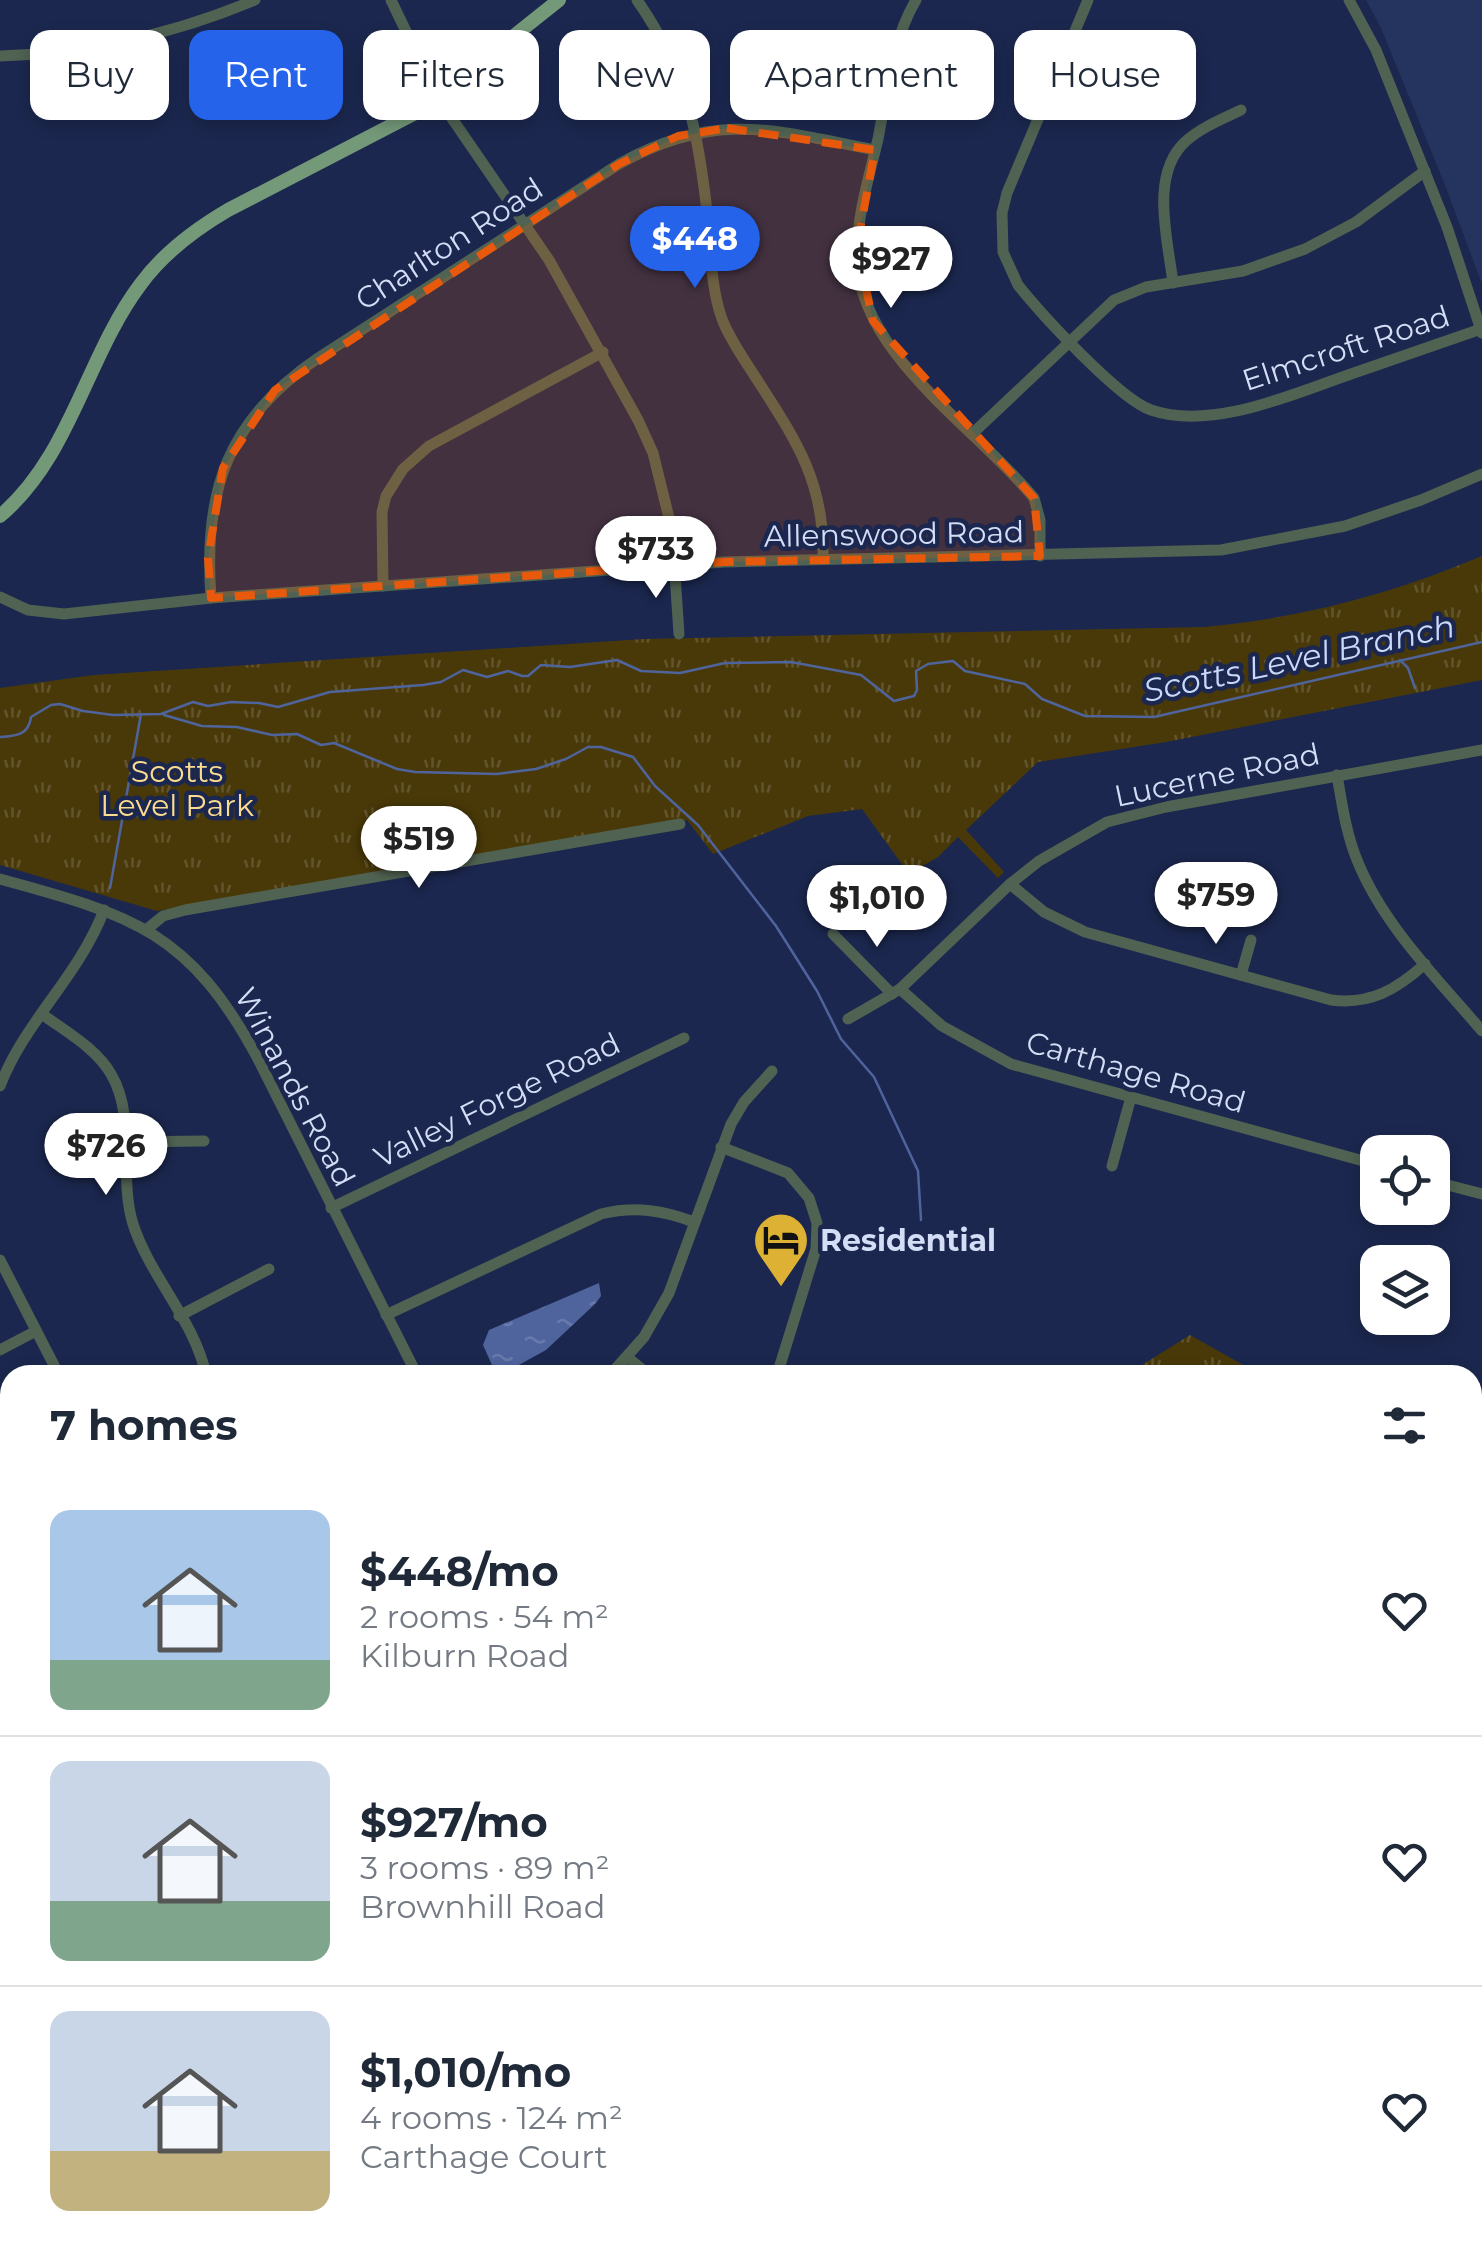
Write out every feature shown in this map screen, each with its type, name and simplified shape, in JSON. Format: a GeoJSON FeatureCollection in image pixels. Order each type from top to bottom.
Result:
{"type":"FeatureCollection","features":[{"type":"Feature","properties":{"kind":"main road"},"geometry":{"type":"LineString","coordinates":[[523,30],[560,0]]}},
{"type":"Feature","properties":{"kind":"main road"},"geometry":{"type":"LineString","coordinates":[[0,516],[29,488],[50,457],[123,312],[137,288],[167,254],[228,210],[403,120]]}},
{"type":"Feature","properties":{"kind":"street"},"geometry":{"type":"LineString","coordinates":[[0,56],[72,52],[132,41],[255,0]]}},
{"type":"Feature","properties":{"kind":"street"},"geometry":{"type":"LineString","coordinates":[[391,0],[405,30]]}},
{"type":"Feature","properties":{"kind":"street"},"geometry":{"type":"LineString","coordinates":[[637,0],[680,73],[697,131],[722,318],[808,463],[821,507],[823,559]]}},
{"type":"Feature","properties":{"kind":"street"},"geometry":{"type":"LineString","coordinates":[[916,0],[903,27],[857,246],[864,301],[899,358],[1034,498],[1040,520],[1040,556]]}},
{"type":"Feature","properties":{"kind":"street","name":"Elmcroft Road"},"geometry":{"type":"LineString","coordinates":[[1077,24],[1080,0]]}},
{"type":"Feature","properties":{"kind":"street","name":"Elmcroft Road"},"geometry":{"type":"LineString","coordinates":[[1088,0],[1007,192],[1001,232],[1003,252],[1018,285],[1118,391],[1164,414],[1195,415],[1272,402],[1481,331]]}},
{"type":"Feature","properties":{"kind":"street"},"geometry":{"type":"LineString","coordinates":[[1349,0],[1370,35],[1425,172],[1460,261],[1481,331]]}},
{"type":"Feature","properties":{"kind":"street"},"geometry":{"type":"LineString","coordinates":[[1172,283],[1164,206],[1171,162],[1186,140],[1240,110]]}},
{"type":"Feature","properties":{"kind":"street"},"geometry":{"type":"LineString","coordinates":[[453,120],[558,275],[603,352],[653,453],[672,530],[679,634]]}},
{"type":"Feature","properties":{"kind":"street","name":"Charlton Road"},"geometry":{"type":"LineString","coordinates":[[211,598],[209,535],[216,490],[233,446],[259,407],[307,365],[638,153],[697,131],[756,128],[875,150]]}},
{"type":"Feature","properties":{"kind":"street"},"geometry":{"type":"LineString","coordinates":[[972,434],[1114,300],[1146,287],[1244,272],[1306,250],[1356,222],[1425,172]]}},
{"type":"Feature","properties":{"kind":"street"},"geometry":{"type":"LineString","coordinates":[[383,586],[382,512],[386,496],[403,469],[429,446],[603,352]]}},
{"type":"Feature","properties":{"kind":"street","name":"Allenswood Road"},"geometry":{"type":"LineString","coordinates":[[0,598],[28,610],[64,614],[211,598],[674,566],[1220,550],[1289,539],[1386,514],[1482,474]]}},
{"type":"Feature","properties":{"kind":"street","name":"Lucerne Road"},"geometry":{"type":"LineString","coordinates":[[848,1020],[896,991],[1010,884],[1063,844],[1107,822],[1166,807],[1482,750]]}},
{"type":"Feature","properties":{"kind":"street"},"geometry":{"type":"LineString","coordinates":[[1337,775],[1348,835],[1362,872],[1393,924],[1482,1031]]}},
{"type":"Feature","properties":{"kind":"street"},"geometry":{"type":"LineString","coordinates":[[146,930],[164,916],[184,910],[680,824]]}},
{"type":"Feature","properties":{"kind":"street","name":"Winands Road"},"geometry":{"type":"LineString","coordinates":[[0,879],[104,910],[146,930],[184,956],[231,1010],[412,1365]]}},
{"type":"Feature","properties":{"kind":"street"},"geometry":{"type":"LineString","coordinates":[[1010,884],[1044,912],[1085,932],[1348,1002],[1389,992],[1425,964]]}},
{"type":"Feature","properties":{"kind":"street"},"geometry":{"type":"LineString","coordinates":[[0,1086],[22,1042],[74,970],[104,910]]}},
{"type":"Feature","properties":{"kind":"street","name":"Carthage Road"},"geometry":{"type":"LineString","coordinates":[[833,934],[896,991],[988,1054],[1040,1074],[1360,1161]]}},
{"type":"Feature","properties":{"kind":"street"},"geometry":{"type":"LineString","coordinates":[[1241,975],[1251,940]]}},
{"type":"Feature","properties":{"kind":"street"},"geometry":{"type":"LineString","coordinates":[[42,1014],[109,1070],[122,1098],[126,1192],[133,1223],[203,1365]]}},
{"type":"Feature","properties":{"kind":"street","name":"Valley Forge Road"},"geometry":{"type":"LineString","coordinates":[[330,1208],[684,1038]]}},
{"type":"Feature","properties":{"kind":"street"},"geometry":{"type":"LineString","coordinates":[[619,1365],[644,1336],[669,1293],[721,1147],[744,1102],[772,1072]]}},
{"type":"Feature","properties":{"kind":"street"},"geometry":{"type":"LineString","coordinates":[[1112,1166],[1131,1097]]}},
{"type":"Feature","properties":{"kind":"street"},"geometry":{"type":"LineString","coordinates":[[124,1142],[204,1142]]}},
{"type":"Feature","properties":{"kind":"street"},"geometry":{"type":"LineString","coordinates":[[721,1147],[788,1173],[809,1198],[817,1222],[816,1250],[780,1365]]}},
{"type":"Feature","properties":{"kind":"street"},"geometry":{"type":"LineString","coordinates":[[1450,1186],[1482,1194]]}},
{"type":"Feature","properties":{"kind":"street"},"geometry":{"type":"LineString","coordinates":[[386,1315],[601,1214],[654,1210],[694,1222]]}},
{"type":"Feature","properties":{"kind":"street"},"geometry":{"type":"LineString","coordinates":[[0,1260],[55,1365]]}},
{"type":"Feature","properties":{"kind":"street"},"geometry":{"type":"LineString","coordinates":[[180,1316],[269,1269]]}},
{"type":"Feature","properties":{"kind":"street"},"geometry":{"type":"LineString","coordinates":[[0,1350],[36,1331]]}},
{"type":"Feature","properties":{"kind":"street"},"geometry":{"type":"LineString","coordinates":[[627,1357],[636,1365]]}},
{"type":"Feature","properties":{"kind":"highlighted area"},"geometry":{"type":"Polygon","coordinates":[[[727,128],[875,150],[857,246],[873,321],[1034,498],[1040,556],[724,562],[211,598],[208,558],[223,468],[275,390],[619,164],[678,136],[727,128]]]}},
{"type":"Feature","properties":{"kind":"shaded area"},"geometry":{"type":"Polygon","coordinates":[[[1366,0],[1482,0],[1482,284],[1381,28],[1366,0]]]}},
{"type":"Feature","properties":{"kind":"green space","name":"Scotts Level Park"},"geometry":{"type":"Polygon","coordinates":[[[1482,556],[1482,680],[1166,742],[1038,762],[966,830],[1004,872],[998,878],[958,837],[938,857],[909,874],[862,809],[808,816],[713,854],[687,820],[157,911],[0,865],[0,688],[94,675],[644,639],[1204,627],[1346,602],[1482,556]]]}},
{"type":"Feature","properties":{"kind":"green space"},"geometry":{"type":"Polygon","coordinates":[[[1190,1335],[1243,1365],[1142,1365],[1190,1335]]]}},
{"type":"Feature","properties":{"kind":"water"},"geometry":{"type":"Polygon","coordinates":[[[599,1283],[601,1296],[595,1304],[546,1350],[519,1365],[492,1365],[483,1345],[489,1330],[599,1283]]]}},
{"type":"Feature","properties":{"kind":"waterway","name":"Scotts Level Branch"},"geometry":{"type":"LineString","coordinates":[[0,737],[21,733],[28,728],[31,717],[51,705],[113,715],[161,714],[193,702],[208,706],[231,702],[278,707],[330,692],[441,682],[463,670],[487,677],[508,671],[528,676],[541,665],[570,667],[617,660],[641,671],[680,673],[725,663],[791,662],[861,675],[894,701],[914,696],[916,671],[928,664],[953,661],[965,671],[1025,684],[1042,699],[1085,716],[1154,717],[1482,642]]}},
{"type":"Feature","properties":{"kind":"waterway"},"geometry":{"type":"LineString","coordinates":[[1400,660],[1408,668],[1415,688]]}},
{"type":"Feature","properties":{"kind":"waterway"},"geometry":{"type":"LineString","coordinates":[[110,888],[141,714]]}},
{"type":"Feature","properties":{"kind":"waterway"},"geometry":{"type":"LineString","coordinates":[[164,715],[202,726],[237,727],[272,735],[297,734],[321,745],[334,743],[397,769],[415,772],[497,774],[536,769],[588,747],[633,757],[655,786],[698,825],[776,926],[817,991],[841,1039],[874,1077],[918,1171],[921,1220]]}},
{"type":"Feature","properties":{"kind":"place","name":"Residential"},"geometry":{"type":"Point","coordinates":[781,1289]}}]}
